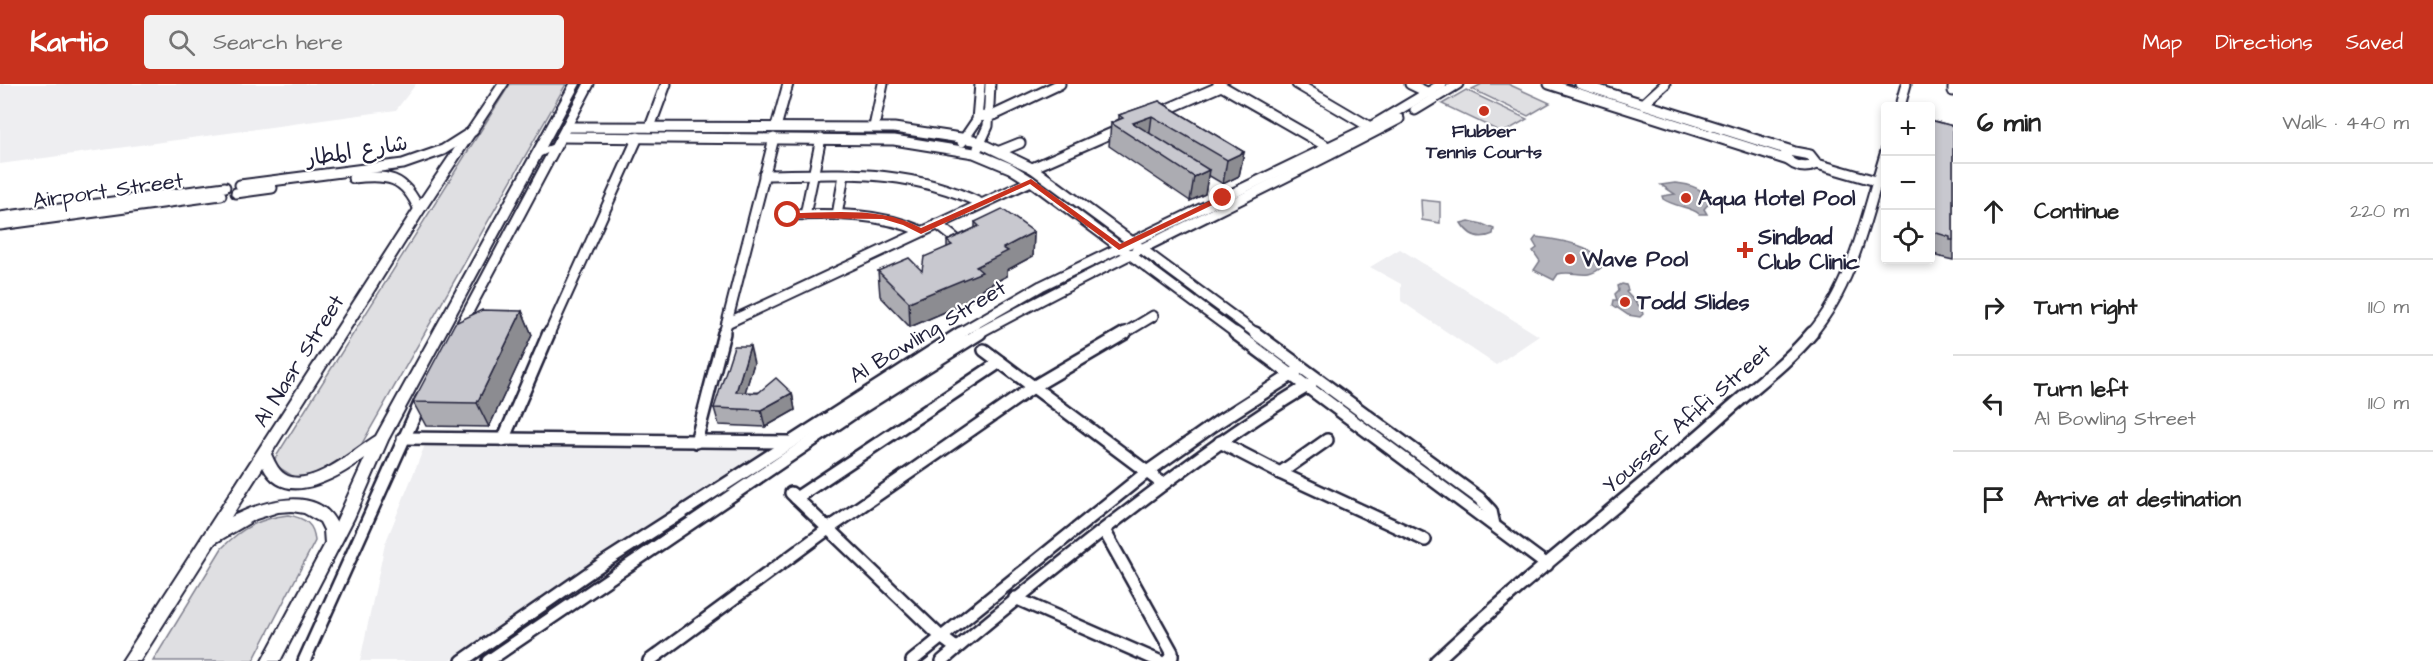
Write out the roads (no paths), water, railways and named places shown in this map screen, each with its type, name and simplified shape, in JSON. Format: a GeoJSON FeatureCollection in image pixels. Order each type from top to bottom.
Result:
{"type":"FeatureCollection","features":[{"type":"Feature","properties":{"kind":"main road","name":"Al Nasr Street"},"geometry":{"type":"LineString","coordinates":[[131,661],[419,210],[503,84]]}},
{"type":"Feature","properties":{"kind":"main road"},"geometry":{"type":"LineString","coordinates":[[271,661],[331,546],[381,440],[537,154],[575,94]]}},
{"type":"Feature","properties":{"kind":"main road"},"geometry":{"type":"LineString","coordinates":[[537,154],[561,136]]}},
{"type":"Feature","properties":{"kind":"main road"},"geometry":{"type":"LineString","coordinates":[[264,455],[268,469],[278,477],[292,482],[310,482],[342,469],[381,440]]}},
{"type":"Feature","properties":{"kind":"main road"},"geometry":{"type":"LineString","coordinates":[[203,549],[218,534],[238,521],[270,508],[290,506],[315,510],[327,519],[332,531],[331,546]]}},
{"type":"Feature","properties":{"kind":"street"},"geometry":{"type":"LineString","coordinates":[[452,341],[561,136],[575,94],[589,84]]}},
{"type":"Feature","properties":{"kind":"street"},"geometry":{"type":"LineString","coordinates":[[650,127],[666,84]]}},
{"type":"Feature","properties":{"kind":"street"},"geometry":{"type":"LineString","coordinates":[[776,127],[788,84]]}},
{"type":"Feature","properties":{"kind":"street"},"geometry":{"type":"LineString","coordinates":[[874,127],[883,84]]}},
{"type":"Feature","properties":{"kind":"street"},"geometry":{"type":"LineString","coordinates":[[955,148],[966,138],[978,115],[980,84]]}},
{"type":"Feature","properties":{"kind":"street"},"geometry":{"type":"LineString","coordinates":[[974,153],[987,132],[990,84]]}},
{"type":"Feature","properties":{"kind":"street"},"geometry":{"type":"LineString","coordinates":[[989,114],[1048,84]]}},
{"type":"Feature","properties":{"kind":"street"},"geometry":{"type":"LineString","coordinates":[[978,115],[989,114],[1060,84]]}},
{"type":"Feature","properties":{"kind":"street"},"geometry":{"type":"LineString","coordinates":[[1297,84],[1370,127]]}},
{"type":"Feature","properties":{"kind":"street"},"geometry":{"type":"LineString","coordinates":[[1410,84],[1432,95]]}},
{"type":"Feature","properties":{"kind":"street","name":"Al Bowling Street"},"geometry":{"type":"LineString","coordinates":[[488,661],[1041,286],[1119,247],[1136,245],[1288,172],[1369,137],[1432,95],[1442,84]]}},
{"type":"Feature","properties":{"kind":"street","name":"Al Bowling Street"},"geometry":{"type":"LineString","coordinates":[[1288,172],[1328,147],[1458,84]]}},
{"type":"Feature","properties":{"kind":"street"},"geometry":{"type":"LineString","coordinates":[[1549,84],[1805,167],[1816,164],[1876,181]]}},
{"type":"Feature","properties":{"kind":"street"},"geometry":{"type":"LineString","coordinates":[[1580,84],[1810,155],[1816,164]]}},
{"type":"Feature","properties":{"kind":"street"},"geometry":{"type":"LineString","coordinates":[[1643,104],[1665,84]]}},
{"type":"Feature","properties":{"kind":"street"},"geometry":{"type":"LineString","coordinates":[[1901,102],[1906,84]]}},
{"type":"Feature","properties":{"kind":"street"},"geometry":{"type":"LineString","coordinates":[[1148,117],[1219,85],[1328,147]]}},
{"type":"Feature","properties":{"kind":"street"},"geometry":{"type":"LineString","coordinates":[[1615,106],[1624,104],[1622,98]]}},
{"type":"Feature","properties":{"kind":"street"},"geometry":{"type":"LineString","coordinates":[[1651,117],[1646,112],[1654,107]]}},
{"type":"Feature","properties":{"kind":"street"},"geometry":{"type":"LineString","coordinates":[[1032,168],[1127,126]]}},
{"type":"Feature","properties":{"kind":"street"},"geometry":{"type":"LineString","coordinates":[[561,136],[590,127],[874,127],[920,131],[966,138],[982,143],[1032,168],[1479,498],[1491,511],[1494,525]]}},
{"type":"Feature","properties":{"kind":"street"},"geometry":{"type":"LineString","coordinates":[[585,137],[584,132],[590,127]]}},
{"type":"Feature","properties":{"kind":"street","name":"شارع المطار"},"geometry":{"type":"LineString","coordinates":[[298,182],[412,162],[443,150],[473,130]]}},
{"type":"Feature","properties":{"kind":"street"},"geometry":{"type":"LineString","coordinates":[[561,136],[886,139],[955,148],[1010,168],[1031,181],[1547,565]]}},
{"type":"Feature","properties":{"kind":"street"},"geometry":{"type":"LineString","coordinates":[[503,440],[581,259],[638,137]]}},
{"type":"Feature","properties":{"kind":"street"},"geometry":{"type":"LineString","coordinates":[[696,442],[774,138]]}},
{"type":"Feature","properties":{"kind":"street"},"geometry":{"type":"LineString","coordinates":[[805,215],[821,138]]}},
{"type":"Feature","properties":{"kind":"street"},"geometry":{"type":"LineString","coordinates":[[1000,151],[1020,143]]}},
{"type":"Feature","properties":{"kind":"street"},"geometry":{"type":"LineString","coordinates":[[1788,160],[1784,154],[1792,151]]}},
{"type":"Feature","properties":{"kind":"street","name":"Youssef Afifi Street"},"geometry":{"type":"LineString","coordinates":[[1436,661],[1482,618],[1707,430],[1805,340],[1822,320],[1834,300],[1859,236],[1884,156]]}},
{"type":"Feature","properties":{"kind":"street"},"geometry":{"type":"LineString","coordinates":[[764,175],[894,176],[922,180],[964,194],[981,203]]}},
{"type":"Feature","properties":{"kind":"street"},"geometry":{"type":"LineString","coordinates":[[837,215],[844,175]]}},
{"type":"Feature","properties":{"kind":"street"},"geometry":{"type":"LineString","coordinates":[[238,189],[298,182],[379,177],[395,180],[408,188],[419,210]]}},
{"type":"Feature","properties":{"kind":"street"},"geometry":{"type":"LineString","coordinates":[[727,323],[1031,181]]}},
{"type":"Feature","properties":{"kind":"street","name":"Airport Street"},"geometry":{"type":"LineString","coordinates":[[0,225],[223,191]]}},
{"type":"Feature","properties":{"kind":"street"},"geometry":{"type":"LineString","coordinates":[[0,217],[152,201]]}},
{"type":"Feature","properties":{"kind":"street"},"geometry":{"type":"LineString","coordinates":[[788,215],[883,217],[906,223],[921,231]]}},
{"type":"Feature","properties":{"kind":"street"},"geometry":{"type":"LineString","coordinates":[[937,224],[966,247]]}},
{"type":"Feature","properties":{"kind":"street","name":"Al Bowling Street"},"geometry":{"type":"LineString","coordinates":[[462,661],[606,561],[788,442],[968,334],[1129,254],[1136,245]]}},
{"type":"Feature","properties":{"kind":"street"},"geometry":{"type":"LineString","coordinates":[[649,661],[828,529],[1033,387],[1152,316]]}},
{"type":"Feature","properties":{"kind":"street"},"geometry":{"type":"LineString","coordinates":[[984,350],[1163,484]]}},
{"type":"Feature","properties":{"kind":"street"},"geometry":{"type":"LineString","coordinates":[[956,648],[940,636],[794,496],[1000,362]]}},
{"type":"Feature","properties":{"kind":"street"},"geometry":{"type":"LineString","coordinates":[[912,661],[940,636],[1147,472],[1218,422],[1304,368]]}},
{"type":"Feature","properties":{"kind":"street"},"geometry":{"type":"LineString","coordinates":[[942,661],[1015,598],[1163,484],[1220,442],[1319,379]]}},
{"type":"Feature","properties":{"kind":"street"},"geometry":{"type":"LineString","coordinates":[[304,661],[426,392]]}},
{"type":"Feature","properties":{"kind":"street"},"geometry":{"type":"LineString","coordinates":[[404,438],[788,442]]}},
{"type":"Feature","properties":{"kind":"street"},"geometry":{"type":"LineString","coordinates":[[1280,473],[1328,440]]}},
{"type":"Feature","properties":{"kind":"street"},"geometry":{"type":"LineString","coordinates":[[1220,442],[1280,473],[1425,540]]}},
{"type":"Feature","properties":{"kind":"street"},"geometry":{"type":"LineString","coordinates":[[758,461],[767,471]]}},
{"type":"Feature","properties":{"kind":"street"},"geometry":{"type":"LineString","coordinates":[[1104,530],[1172,652],[1169,661]]}},
{"type":"Feature","properties":{"kind":"street"},"geometry":{"type":"LineString","coordinates":[[1015,598],[1159,661]]}},
{"type":"Feature","properties":{"kind":"place","name":"Flubber Tennis Courts"},"geometry":{"type":"Point","coordinates":[1484,111]}},
{"type":"Feature","properties":{"kind":"place","name":"Aqua Hotel Pool"},"geometry":{"type":"Point","coordinates":[1686,198]}},
{"type":"Feature","properties":{"kind":"place","name":"Sindbad Club Clinic"},"geometry":{"type":"Point","coordinates":[1745,250]}},
{"type":"Feature","properties":{"kind":"place","name":"Wave Pool"},"geometry":{"type":"Point","coordinates":[1570,259]}},
{"type":"Feature","properties":{"kind":"place","name":"Todd Slides"},"geometry":{"type":"Point","coordinates":[1625,302]}}]}
